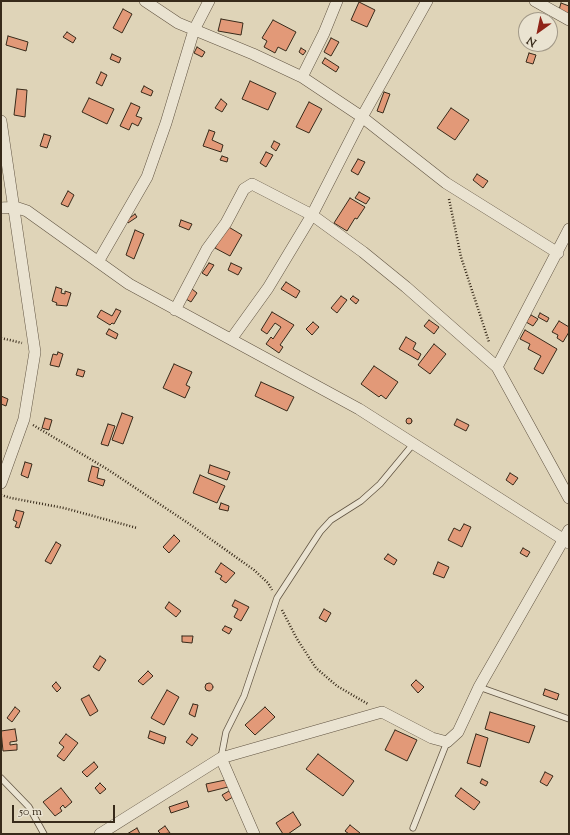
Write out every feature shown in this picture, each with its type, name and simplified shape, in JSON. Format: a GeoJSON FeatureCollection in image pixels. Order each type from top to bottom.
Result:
{"type":"FeatureCollection","features":[{"type":"Feature","properties":{"kind":"street"},"geometry":{"type":"LineString","coordinates":[[145,1],[178,23],[253,54],[302,77],[362,117],[446,183],[558,253]]}},
{"type":"Feature","properties":{"kind":"street"},"geometry":{"type":"LineString","coordinates":[[98,262],[147,177],[166,123],[194,30],[209,1]]}},
{"type":"Feature","properties":{"kind":"street"},"geometry":{"type":"LineString","coordinates":[[302,77],[324,33],[337,1]]}},
{"type":"Feature","properties":{"kind":"street"},"geometry":{"type":"LineString","coordinates":[[232,338],[268,288],[312,215],[362,117],[427,1]]}},
{"type":"Feature","properties":{"kind":"street"},"geometry":{"type":"LineString","coordinates":[[535,1],[569,20]]}},
{"type":"Feature","properties":{"kind":"street"},"geometry":{"type":"LineString","coordinates":[[1,121],[35,352],[24,419],[1,483]]}},
{"type":"Feature","properties":{"kind":"street"},"geometry":{"type":"LineString","coordinates":[[175,310],[207,249],[226,222],[244,189],[249,185],[256,185],[312,215],[363,252],[406,287],[497,368],[569,498]]}},
{"type":"Feature","properties":{"kind":"street"},"geometry":{"type":"LineString","coordinates":[[1,208],[15,208],[27,211],[129,284],[175,310],[232,338],[360,409],[415,443],[566,542]]}},
{"type":"Feature","properties":{"kind":"street"},"geometry":{"type":"LineString","coordinates":[[497,368],[569,230]]}},
{"type":"Feature","properties":{"kind":"street"},"geometry":{"type":"LineString","coordinates":[[100,834],[221,758],[382,712],[432,738],[448,742],[458,732],[479,687],[566,542],[569,530]]}},
{"type":"Feature","properties":{"kind":"street"},"geometry":{"type":"LineString","coordinates":[[221,758],[254,834]]}},
{"type":"Feature","properties":{"kind":"lane"},"geometry":{"type":"LineString","coordinates":[[221,758],[226,732],[244,696],[277,598],[320,532],[331,520],[361,502],[380,484],[415,443]]}},
{"type":"Feature","properties":{"kind":"lane"},"geometry":{"type":"LineString","coordinates":[[479,687],[569,719]]}},
{"type":"Feature","properties":{"kind":"lane"},"geometry":{"type":"LineString","coordinates":[[413,828],[448,742]]}},
{"type":"Feature","properties":{"kind":"lane"},"geometry":{"type":"LineString","coordinates":[[1,778],[29,807],[44,834]]}},
{"type":"Feature","properties":{"kind":"path"},"geometry":{"type":"LineString","coordinates":[[446,183],[462,257],[489,345]]}},
{"type":"Feature","properties":{"kind":"path"},"geometry":{"type":"LineString","coordinates":[[1,338],[34,346]]}},
{"type":"Feature","properties":{"kind":"path"},"geometry":{"type":"LineString","coordinates":[[24,419],[108,469],[248,566],[268,583],[297,639],[316,668],[336,686],[382,712]]}},
{"type":"Feature","properties":{"kind":"path"},"geometry":{"type":"LineString","coordinates":[[1,494],[11,498],[64,508],[137,528]]}},
{"type":"Feature","properties":{"kind":"building"},"geometry":{"type":"Polygon","coordinates":[[[359,2],[375,10],[367,27],[351,20],[359,2]]]}},
{"type":"Feature","properties":{"kind":"building"},"geometry":{"type":"Polygon","coordinates":[[[561,3],[569,6],[569,14],[559,10],[561,3]]]}},
{"type":"Feature","properties":{"kind":"building"},"geometry":{"type":"Polygon","coordinates":[[[123,9],[132,14],[122,33],[113,28],[123,9]]]}},
{"type":"Feature","properties":{"kind":"building"},"geometry":{"type":"Polygon","coordinates":[[[221,19],[243,23],[241,35],[218,31],[221,19]]]}},
{"type":"Feature","properties":{"kind":"building"},"geometry":{"type":"Polygon","coordinates":[[[273,20],[296,32],[286,51],[278,47],[275,53],[264,47],[267,41],[262,38],[273,20]]]}},
{"type":"Feature","properties":{"kind":"building"},"geometry":{"type":"Polygon","coordinates":[[[67,32],[76,38],[73,43],[63,37],[67,32]]]}},
{"type":"Feature","properties":{"kind":"building"},"geometry":{"type":"Polygon","coordinates":[[[8,36],[28,42],[26,51],[6,45],[8,36]]]}},
{"type":"Feature","properties":{"kind":"building"},"geometry":{"type":"Polygon","coordinates":[[[331,38],[339,42],[331,56],[324,52],[331,38]]]}},
{"type":"Feature","properties":{"kind":"building"},"geometry":{"type":"Polygon","coordinates":[[[197,47],[205,52],[202,57],[194,53],[197,47]]]}},
{"type":"Feature","properties":{"kind":"building"},"geometry":{"type":"Polygon","coordinates":[[[301,48],[306,51],[303,55],[299,52],[301,48]]]}},
{"type":"Feature","properties":{"kind":"building"},"geometry":{"type":"Polygon","coordinates":[[[529,53],[536,55],[533,64],[526,62],[529,53]]]}},
{"type":"Feature","properties":{"kind":"building"},"geometry":{"type":"Polygon","coordinates":[[[112,54],[121,58],[119,63],[110,59],[112,54]]]}},
{"type":"Feature","properties":{"kind":"building"},"geometry":{"type":"Polygon","coordinates":[[[325,58],[339,67],[336,72],[322,63],[325,58]]]}},
{"type":"Feature","properties":{"kind":"building"},"geometry":{"type":"Polygon","coordinates":[[[101,72],[107,75],[102,86],[96,83],[101,72]]]}},
{"type":"Feature","properties":{"kind":"building"},"geometry":{"type":"Polygon","coordinates":[[[250,81],[276,93],[268,110],[242,99],[250,81]]]}},
{"type":"Feature","properties":{"kind":"building"},"geometry":{"type":"Polygon","coordinates":[[[144,86],[153,91],[151,96],[141,92],[144,86]]]}},
{"type":"Feature","properties":{"kind":"building"},"geometry":{"type":"Polygon","coordinates":[[[17,89],[27,90],[25,117],[14,115],[17,89]]]}},
{"type":"Feature","properties":{"kind":"building"},"geometry":{"type":"Polygon","coordinates":[[[384,92],[390,94],[383,113],[377,111],[384,92]]]}},
{"type":"Feature","properties":{"kind":"building"},"geometry":{"type":"Polygon","coordinates":[[[89,98],[114,109],[107,124],[82,112],[89,98]]]}},
{"type":"Feature","properties":{"kind":"building"},"geometry":{"type":"Polygon","coordinates":[[[221,99],[227,104],[222,112],[215,108],[221,99]]]}},
{"type":"Feature","properties":{"kind":"building"},"geometry":{"type":"Polygon","coordinates":[[[309,102],[322,109],[309,133],[296,127],[309,102]]]}},
{"type":"Feature","properties":{"kind":"building"},"geometry":{"type":"Polygon","coordinates":[[[131,103],[140,107],[136,116],[142,118],[138,126],[132,123],[129,130],[120,126],[131,103]]]}},
{"type":"Feature","properties":{"kind":"building"},"geometry":{"type":"Polygon","coordinates":[[[451,108],[469,120],[455,140],[437,128],[451,108]]]}},
{"type":"Feature","properties":{"kind":"building"},"geometry":{"type":"Polygon","coordinates":[[[209,130],[215,132],[212,140],[223,145],[221,152],[203,146],[209,130]]]}},
{"type":"Feature","properties":{"kind":"building"},"geometry":{"type":"Polygon","coordinates":[[[44,134],[51,136],[47,148],[40,146],[44,134]]]}},
{"type":"Feature","properties":{"kind":"building"},"geometry":{"type":"Polygon","coordinates":[[[274,141],[280,144],[276,151],[271,147],[274,141]]]}},
{"type":"Feature","properties":{"kind":"building"},"geometry":{"type":"Polygon","coordinates":[[[266,152],[273,155],[266,167],[260,163],[266,152]]]}},
{"type":"Feature","properties":{"kind":"building"},"geometry":{"type":"Polygon","coordinates":[[[222,156],[228,158],[227,162],[220,160],[222,156]]]}},
{"type":"Feature","properties":{"kind":"building"},"geometry":{"type":"Polygon","coordinates":[[[358,159],[365,162],[358,175],[351,171],[358,159]]]}},
{"type":"Feature","properties":{"kind":"building"},"geometry":{"type":"Polygon","coordinates":[[[477,174],[488,181],[483,188],[473,180],[477,174]]]}},
{"type":"Feature","properties":{"kind":"building"},"geometry":{"type":"Polygon","coordinates":[[[68,191],[74,195],[68,207],[61,204],[68,191]]]}},
{"type":"Feature","properties":{"kind":"building"},"geometry":{"type":"Polygon","coordinates":[[[359,192],[370,198],[366,204],[355,198],[359,192]]]}},
{"type":"Feature","properties":{"kind":"building"},"geometry":{"type":"Polygon","coordinates":[[[350,198],[365,207],[357,219],[355,218],[347,231],[334,223],[350,198]]]}},
{"type":"Feature","properties":{"kind":"building"},"geometry":{"type":"Polygon","coordinates":[[[135,214],[137,217],[128,223],[127,220],[135,214]]]}},
{"type":"Feature","properties":{"kind":"building"},"geometry":{"type":"Polygon","coordinates":[[[181,220],[192,224],[189,230],[179,226],[181,220]]]}},
{"type":"Feature","properties":{"kind":"building"},"geometry":{"type":"Polygon","coordinates":[[[227,226],[242,235],[230,256],[215,248],[227,226]]]}},
{"type":"Feature","properties":{"kind":"building"},"geometry":{"type":"Polygon","coordinates":[[[135,230],[144,234],[134,259],[126,255],[135,230]]]}},
{"type":"Feature","properties":{"kind":"building"},"geometry":{"type":"Polygon","coordinates":[[[209,263],[214,265],[207,276],[202,273],[209,263]]]}},
{"type":"Feature","properties":{"kind":"building"},"geometry":{"type":"Polygon","coordinates":[[[231,263],[242,268],[238,275],[228,270],[231,263]]]}},
{"type":"Feature","properties":{"kind":"building"},"geometry":{"type":"Polygon","coordinates":[[[286,282],[300,291],[296,298],[281,289],[286,282]]]}},
{"type":"Feature","properties":{"kind":"building"},"geometry":{"type":"Polygon","coordinates":[[[56,287],[62,289],[61,293],[65,294],[65,291],[71,293],[67,306],[56,305],[57,303],[52,301],[56,287]]]}},
{"type":"Feature","properties":{"kind":"building"},"geometry":{"type":"Polygon","coordinates":[[[192,289],[197,293],[191,302],[186,299],[192,289]]]}},
{"type":"Feature","properties":{"kind":"building"},"geometry":{"type":"Polygon","coordinates":[[[341,296],[347,300],[337,313],[331,308],[341,296]]]}},
{"type":"Feature","properties":{"kind":"building"},"geometry":{"type":"Polygon","coordinates":[[[353,296],[359,300],[356,304],[350,299],[353,296]]]}},
{"type":"Feature","properties":{"kind":"building"},"geometry":{"type":"Polygon","coordinates":[[[116,309],[121,311],[114,324],[112,323],[110,325],[97,317],[101,310],[112,316],[116,309]]]}},
{"type":"Feature","properties":{"kind":"building"},"geometry":{"type":"Polygon","coordinates":[[[272,312],[294,325],[280,345],[283,347],[279,353],[266,344],[271,337],[273,339],[281,327],[275,323],[267,334],[261,330],[272,312]]]}},
{"type":"Feature","properties":{"kind":"building"},"geometry":{"type":"Polygon","coordinates":[[[540,313],[549,318],[547,322],[538,317],[540,313]]]}},
{"type":"Feature","properties":{"kind":"building"},"geometry":{"type":"Polygon","coordinates":[[[531,315],[538,319],[533,326],[526,322],[531,315]]]}},
{"type":"Feature","properties":{"kind":"building"},"geometry":{"type":"Polygon","coordinates":[[[429,320],[439,327],[434,334],[424,326],[429,320]]]}},
{"type":"Feature","properties":{"kind":"building"},"geometry":{"type":"Polygon","coordinates":[[[559,321],[569,327],[569,332],[563,342],[557,338],[558,335],[552,332],[559,321]]]}},
{"type":"Feature","properties":{"kind":"building"},"geometry":{"type":"Polygon","coordinates":[[[313,322],[319,327],[312,335],[306,329],[313,322]]]}},
{"type":"Feature","properties":{"kind":"building"},"geometry":{"type":"Polygon","coordinates":[[[109,329],[118,334],[116,339],[106,334],[109,329]]]}},
{"type":"Feature","properties":{"kind":"building"},"geometry":{"type":"Polygon","coordinates":[[[525,330],[557,349],[543,374],[534,369],[541,356],[528,349],[530,344],[520,339],[525,330]]]}},
{"type":"Feature","properties":{"kind":"building"},"geometry":{"type":"Polygon","coordinates":[[[406,337],[416,343],[413,349],[421,354],[418,360],[399,349],[406,337]]]}},
{"type":"Feature","properties":{"kind":"building"},"geometry":{"type":"Polygon","coordinates":[[[434,344],[446,354],[430,374],[418,365],[434,344]]]}},
{"type":"Feature","properties":{"kind":"building"},"geometry":{"type":"Polygon","coordinates":[[[58,352],[63,354],[59,367],[50,365],[53,354],[57,355],[58,352]]]}},
{"type":"Feature","properties":{"kind":"building"},"geometry":{"type":"Polygon","coordinates":[[[174,364],[192,372],[186,385],[190,387],[185,398],[163,388],[174,364]]]}},
{"type":"Feature","properties":{"kind":"building"},"geometry":{"type":"Polygon","coordinates":[[[374,366],[398,382],[386,399],[381,395],[379,397],[361,384],[374,366]]]}},
{"type":"Feature","properties":{"kind":"building"},"geometry":{"type":"Polygon","coordinates":[[[78,369],[85,371],[83,377],[76,375],[78,369]]]}},
{"type":"Feature","properties":{"kind":"building"},"geometry":{"type":"Polygon","coordinates":[[[261,382],[294,397],[287,411],[255,396],[261,382]]]}},
{"type":"Feature","properties":{"kind":"building"},"geometry":{"type":"Polygon","coordinates":[[[1,396],[8,399],[6,406],[1,404],[1,396]]]}},
{"type":"Feature","properties":{"kind":"building"},"geometry":{"type":"Polygon","coordinates":[[[122,413],[133,417],[123,444],[112,440],[122,413]]]}},
{"type":"Feature","properties":{"kind":"building"},"geometry":{"type":"Polygon","coordinates":[[[45,418],[52,420],[49,430],[42,428],[45,418]]]}},
{"type":"Feature","properties":{"kind":"building"},"geometry":{"type":"Polygon","coordinates":[[[409,418],[412,421],[409,424],[406,421],[409,418]]]}},
{"type":"Feature","properties":{"kind":"building"},"geometry":{"type":"Polygon","coordinates":[[[457,419],[469,425],[466,431],[454,425],[457,419]]]}},
{"type":"Feature","properties":{"kind":"building"},"geometry":{"type":"Polygon","coordinates":[[[108,424],[115,426],[108,446],[101,444],[108,424]]]}},
{"type":"Feature","properties":{"kind":"building"},"geometry":{"type":"Polygon","coordinates":[[[25,462],[32,464],[28,478],[21,475],[25,462]]]}},
{"type":"Feature","properties":{"kind":"building"},"geometry":{"type":"Polygon","coordinates":[[[210,465],[230,472],[227,480],[208,473],[210,465]]]}},
{"type":"Feature","properties":{"kind":"building"},"geometry":{"type":"Polygon","coordinates":[[[92,466],[99,468],[97,478],[105,480],[103,486],[88,481],[92,466]]]}},
{"type":"Feature","properties":{"kind":"building"},"geometry":{"type":"Polygon","coordinates":[[[510,473],[518,478],[513,485],[506,480],[510,473]]]}},
{"type":"Feature","properties":{"kind":"building"},"geometry":{"type":"Polygon","coordinates":[[[200,475],[225,486],[217,503],[193,493],[200,475]]]}},
{"type":"Feature","properties":{"kind":"building"},"geometry":{"type":"Polygon","coordinates":[[[221,503],[229,506],[228,511],[219,509],[221,503]]]}},
{"type":"Feature","properties":{"kind":"building"},"geometry":{"type":"Polygon","coordinates":[[[16,510],[24,512],[19,528],[15,527],[17,522],[13,520],[16,510]]]}},
{"type":"Feature","properties":{"kind":"building"},"geometry":{"type":"Polygon","coordinates":[[[464,524],[471,527],[462,547],[448,540],[454,528],[460,531],[464,524]]]}},
{"type":"Feature","properties":{"kind":"building"},"geometry":{"type":"Polygon","coordinates":[[[174,535],[180,541],[169,553],[163,547],[174,535]]]}},
{"type":"Feature","properties":{"kind":"building"},"geometry":{"type":"Polygon","coordinates":[[[56,542],[61,545],[51,564],[45,561],[56,542]]]}},
{"type":"Feature","properties":{"kind":"building"},"geometry":{"type":"Polygon","coordinates":[[[523,548],[530,552],[527,557],[520,553],[523,548]]]}},
{"type":"Feature","properties":{"kind":"building"},"geometry":{"type":"Polygon","coordinates":[[[388,554],[397,560],[394,565],[384,559],[388,554]]]}},
{"type":"Feature","properties":{"kind":"building"},"geometry":{"type":"Polygon","coordinates":[[[438,562],[449,567],[444,578],[433,574],[438,562]]]}},
{"type":"Feature","properties":{"kind":"building"},"geometry":{"type":"Polygon","coordinates":[[[221,563],[235,573],[226,583],[220,579],[222,576],[215,572],[221,563]]]}},
{"type":"Feature","properties":{"kind":"building"},"geometry":{"type":"Polygon","coordinates":[[[235,600],[249,607],[241,621],[234,617],[238,609],[232,606],[235,600]]]}},
{"type":"Feature","properties":{"kind":"building"},"geometry":{"type":"Polygon","coordinates":[[[169,602],[181,611],[176,617],[165,608],[169,602]]]}},
{"type":"Feature","properties":{"kind":"building"},"geometry":{"type":"Polygon","coordinates":[[[324,609],[331,613],[326,622],[319,618],[324,609]]]}},
{"type":"Feature","properties":{"kind":"building"},"geometry":{"type":"Polygon","coordinates":[[[225,626],[232,629],[229,634],[222,630],[225,626]]]}},
{"type":"Feature","properties":{"kind":"building"},"geometry":{"type":"Polygon","coordinates":[[[182,636],[193,636],[192,643],[182,642],[182,636]]]}},
{"type":"Feature","properties":{"kind":"building"},"geometry":{"type":"Polygon","coordinates":[[[100,656],[106,660],[99,671],[93,667],[100,656]]]}},
{"type":"Feature","properties":{"kind":"building"},"geometry":{"type":"Polygon","coordinates":[[[148,671],[153,676],[143,685],[138,681],[148,671]]]}},
{"type":"Feature","properties":{"kind":"building"},"geometry":{"type":"Polygon","coordinates":[[[416,680],[424,687],[418,693],[411,685],[416,680]]]}},
{"type":"Feature","properties":{"kind":"building"},"geometry":{"type":"Polygon","coordinates":[[[56,682],[61,688],[57,692],[52,686],[56,682]]]}},
{"type":"Feature","properties":{"kind":"building"},"geometry":{"type":"Polygon","coordinates":[[[207,683],[211,683],[213,687],[211,691],[207,691],[205,689],[205,685],[207,683]]]}},
{"type":"Feature","properties":{"kind":"building"},"geometry":{"type":"Polygon","coordinates":[[[545,689],[559,694],[557,700],[543,695],[545,689]]]}},
{"type":"Feature","properties":{"kind":"building"},"geometry":{"type":"Polygon","coordinates":[[[167,690],[179,697],[164,725],[151,718],[167,690]]]}},
{"type":"Feature","properties":{"kind":"building"},"geometry":{"type":"Polygon","coordinates":[[[89,695],[98,711],[90,716],[81,699],[89,695]]]}},
{"type":"Feature","properties":{"kind":"building"},"geometry":{"type":"Polygon","coordinates":[[[193,704],[198,705],[195,717],[189,714],[193,704]]]}},
{"type":"Feature","properties":{"kind":"building"},"geometry":{"type":"Polygon","coordinates":[[[15,707],[20,711],[12,722],[7,718],[15,707]]]}},
{"type":"Feature","properties":{"kind":"building"},"geometry":{"type":"Polygon","coordinates":[[[265,707],[275,717],[255,735],[245,725],[265,707]]]}},
{"type":"Feature","properties":{"kind":"building"},"geometry":{"type":"Polygon","coordinates":[[[490,712],[535,726],[529,743],[485,729],[490,712]]]}},
{"type":"Feature","properties":{"kind":"building"},"geometry":{"type":"Polygon","coordinates":[[[15,729],[17,741],[10,742],[10,745],[17,744],[17,750],[3,751],[1,731],[15,729]]]}},
{"type":"Feature","properties":{"kind":"building"},"geometry":{"type":"Polygon","coordinates":[[[395,730],[417,740],[407,761],[385,750],[395,730]]]}},
{"type":"Feature","properties":{"kind":"building"},"geometry":{"type":"Polygon","coordinates":[[[150,731],[166,737],[164,744],[148,738],[150,731]]]}},
{"type":"Feature","properties":{"kind":"building"},"geometry":{"type":"Polygon","coordinates":[[[66,734],[78,743],[64,761],[57,756],[64,747],[59,743],[66,734]]]}},
{"type":"Feature","properties":{"kind":"building"},"geometry":{"type":"Polygon","coordinates":[[[192,734],[198,738],[192,746],[186,742],[192,734]]]}},
{"type":"Feature","properties":{"kind":"building"},"geometry":{"type":"Polygon","coordinates":[[[476,734],[488,738],[480,767],[467,763],[476,734]]]}},
{"type":"Feature","properties":{"kind":"building"},"geometry":{"type":"Polygon","coordinates":[[[318,754],[354,781],[343,796],[306,769],[318,754]]]}},
{"type":"Feature","properties":{"kind":"building"},"geometry":{"type":"Polygon","coordinates":[[[94,762],[98,767],[87,777],[82,772],[94,762]]]}},
{"type":"Feature","properties":{"kind":"building"},"geometry":{"type":"Polygon","coordinates":[[[545,772],[553,776],[547,786],[540,782],[545,772]]]}},
{"type":"Feature","properties":{"kind":"building"},"geometry":{"type":"Polygon","coordinates":[[[230,779],[232,786],[208,792],[206,784],[230,779]]]}},
{"type":"Feature","properties":{"kind":"building"},"geometry":{"type":"Polygon","coordinates":[[[482,779],[488,782],[486,786],[480,783],[482,779]]]}},
{"type":"Feature","properties":{"kind":"building"},"geometry":{"type":"Polygon","coordinates":[[[100,783],[106,789],[100,794],[95,788],[100,783]]]}},
{"type":"Feature","properties":{"kind":"building"},"geometry":{"type":"Polygon","coordinates":[[[61,788],[72,802],[65,808],[63,805],[60,808],[62,811],[55,816],[43,802],[61,788]]]}},
{"type":"Feature","properties":{"kind":"building"},"geometry":{"type":"Polygon","coordinates":[[[461,788],[480,802],[474,810],[455,796],[461,788]]]}},
{"type":"Feature","properties":{"kind":"building"},"geometry":{"type":"Polygon","coordinates":[[[229,791],[233,797],[226,801],[222,795],[229,791]]]}},
{"type":"Feature","properties":{"kind":"building"},"geometry":{"type":"Polygon","coordinates":[[[187,801],[189,807],[171,813],[169,807],[187,801]]]}},
{"type":"Feature","properties":{"kind":"building"},"geometry":{"type":"Polygon","coordinates":[[[293,812],[301,825],[288,834],[283,834],[276,823],[293,812]]]}},
{"type":"Feature","properties":{"kind":"building"},"geometry":{"type":"Polygon","coordinates":[[[350,825],[360,833],[349,834],[345,831],[350,825]]]}},
{"type":"Feature","properties":{"kind":"building"},"geometry":{"type":"Polygon","coordinates":[[[165,826],[170,833],[161,834],[158,831],[165,826]]]}},
{"type":"Feature","properties":{"kind":"building"},"geometry":{"type":"Polygon","coordinates":[[[137,828],[140,834],[127,834],[137,828]]]}}]}
